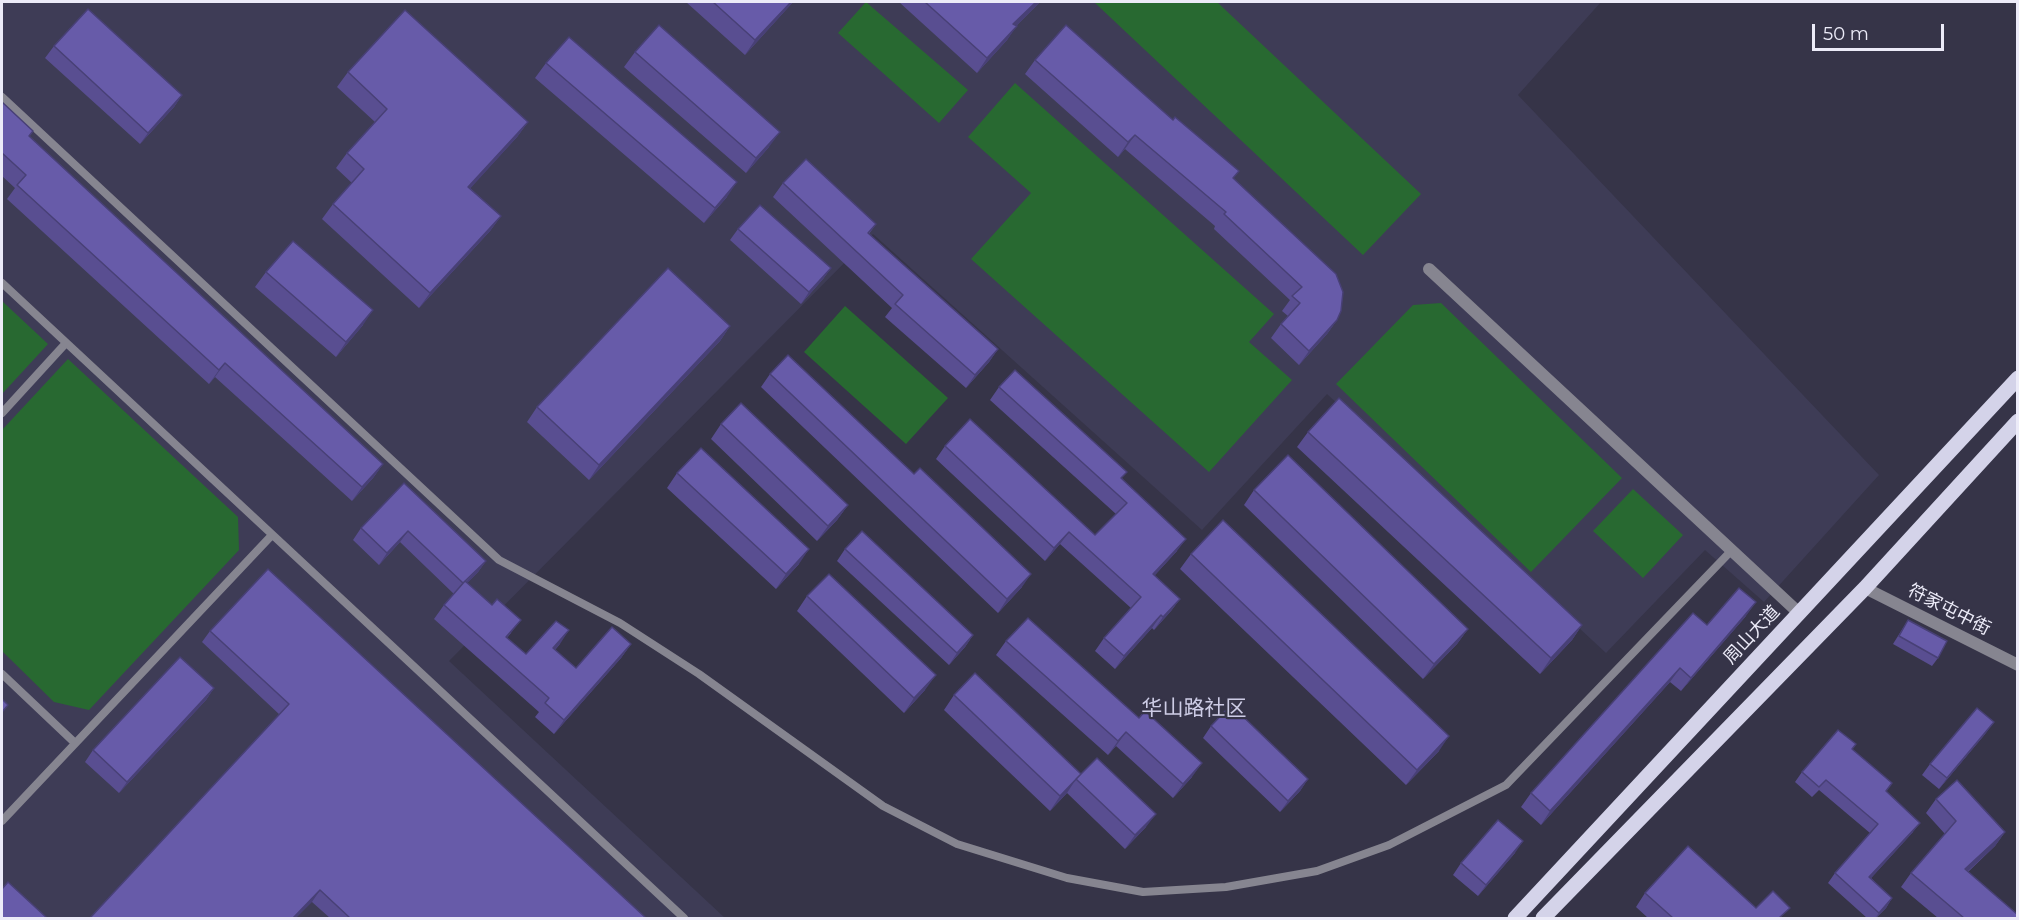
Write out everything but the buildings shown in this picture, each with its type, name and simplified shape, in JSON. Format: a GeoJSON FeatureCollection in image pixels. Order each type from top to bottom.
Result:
{"type":"FeatureCollection","features":[{"type":"Feature","properties":{"kind":"main road","name":"周山大道"},"geometry":{"type":"LineString","coordinates":[[1515,918],[2018,378]]}},
{"type":"Feature","properties":{"kind":"main road"},"geometry":{"type":"LineString","coordinates":[[1543,918],[1865,588],[2018,421]]}},
{"type":"Feature","properties":{"kind":"street"},"geometry":{"type":"LineString","coordinates":[[1429,268],[1799,613]]}},
{"type":"Feature","properties":{"kind":"street","name":"符家屯中街"},"geometry":{"type":"LineString","coordinates":[[1865,588],[2018,665]]}},
{"type":"Feature","properties":{"kind":"lane"},"geometry":{"type":"LineString","coordinates":[[2,97],[499,560],[620,623],[699,674],[884,806],[957,844],[1067,878],[1143,892],[1226,887],[1317,871],[1389,845],[1506,786],[1732,550]]}},
{"type":"Feature","properties":{"kind":"lane"},"geometry":{"type":"LineString","coordinates":[[2,283],[684,918]]}},
{"type":"Feature","properties":{"kind":"lane"},"geometry":{"type":"LineString","coordinates":[[2,413],[66,343]]}},
{"type":"Feature","properties":{"kind":"lane"},"geometry":{"type":"LineString","coordinates":[[2,821],[272,535]]}},
{"type":"Feature","properties":{"kind":"lane"},"geometry":{"type":"LineString","coordinates":[[2,674],[75,743]]}},
{"type":"Feature","properties":{"kind":"shaded area"},"geometry":{"type":"Polygon","coordinates":[[[2,2],[1601,2],[1518,95],[1879,475],[1764,602],[1705,550],[1606,653],[1327,394],[1202,530],[873,234],[449,661],[725,918],[2,918],[2,2]]]}},
{"type":"Feature","properties":{"kind":"green space"},"geometry":{"type":"Polygon","coordinates":[[[866,2],[968,90],[939,123],[838,33],[866,2]]]}},
{"type":"Feature","properties":{"kind":"green space"},"geometry":{"type":"Polygon","coordinates":[[[1094,2],[1217,2],[1421,194],[1363,255],[1094,2]]]}},
{"type":"Feature","properties":{"kind":"green space"},"geometry":{"type":"Polygon","coordinates":[[[1015,83],[1274,314],[1249,342],[1292,380],[1209,472],[971,259],[1031,193],[968,137],[1015,83]]]}},
{"type":"Feature","properties":{"kind":"green space"},"geometry":{"type":"Polygon","coordinates":[[[2,301],[48,344],[2,394],[2,301]]]}},
{"type":"Feature","properties":{"kind":"green space"},"geometry":{"type":"Polygon","coordinates":[[[1441,303],[1622,478],[1531,572],[1336,384],[1413,305],[1441,303]]]}},
{"type":"Feature","properties":{"kind":"green space"},"geometry":{"type":"Polygon","coordinates":[[[845,306],[948,398],[906,444],[804,352],[845,306]]]}},
{"type":"Feature","properties":{"kind":"green space"},"geometry":{"type":"Polygon","coordinates":[[[68,359],[238,517],[239,550],[89,710],[54,702],[2,651],[2,430],[68,359]]]}},
{"type":"Feature","properties":{"kind":"green space"},"geometry":{"type":"Polygon","coordinates":[[[1633,489],[1683,535],[1643,578],[1593,531],[1633,489]]]}},
{"type":"Feature","properties":{"kind":"district","name":"华山路社区"},"geometry":{"type":"Point","coordinates":[1194,709]}}]}
